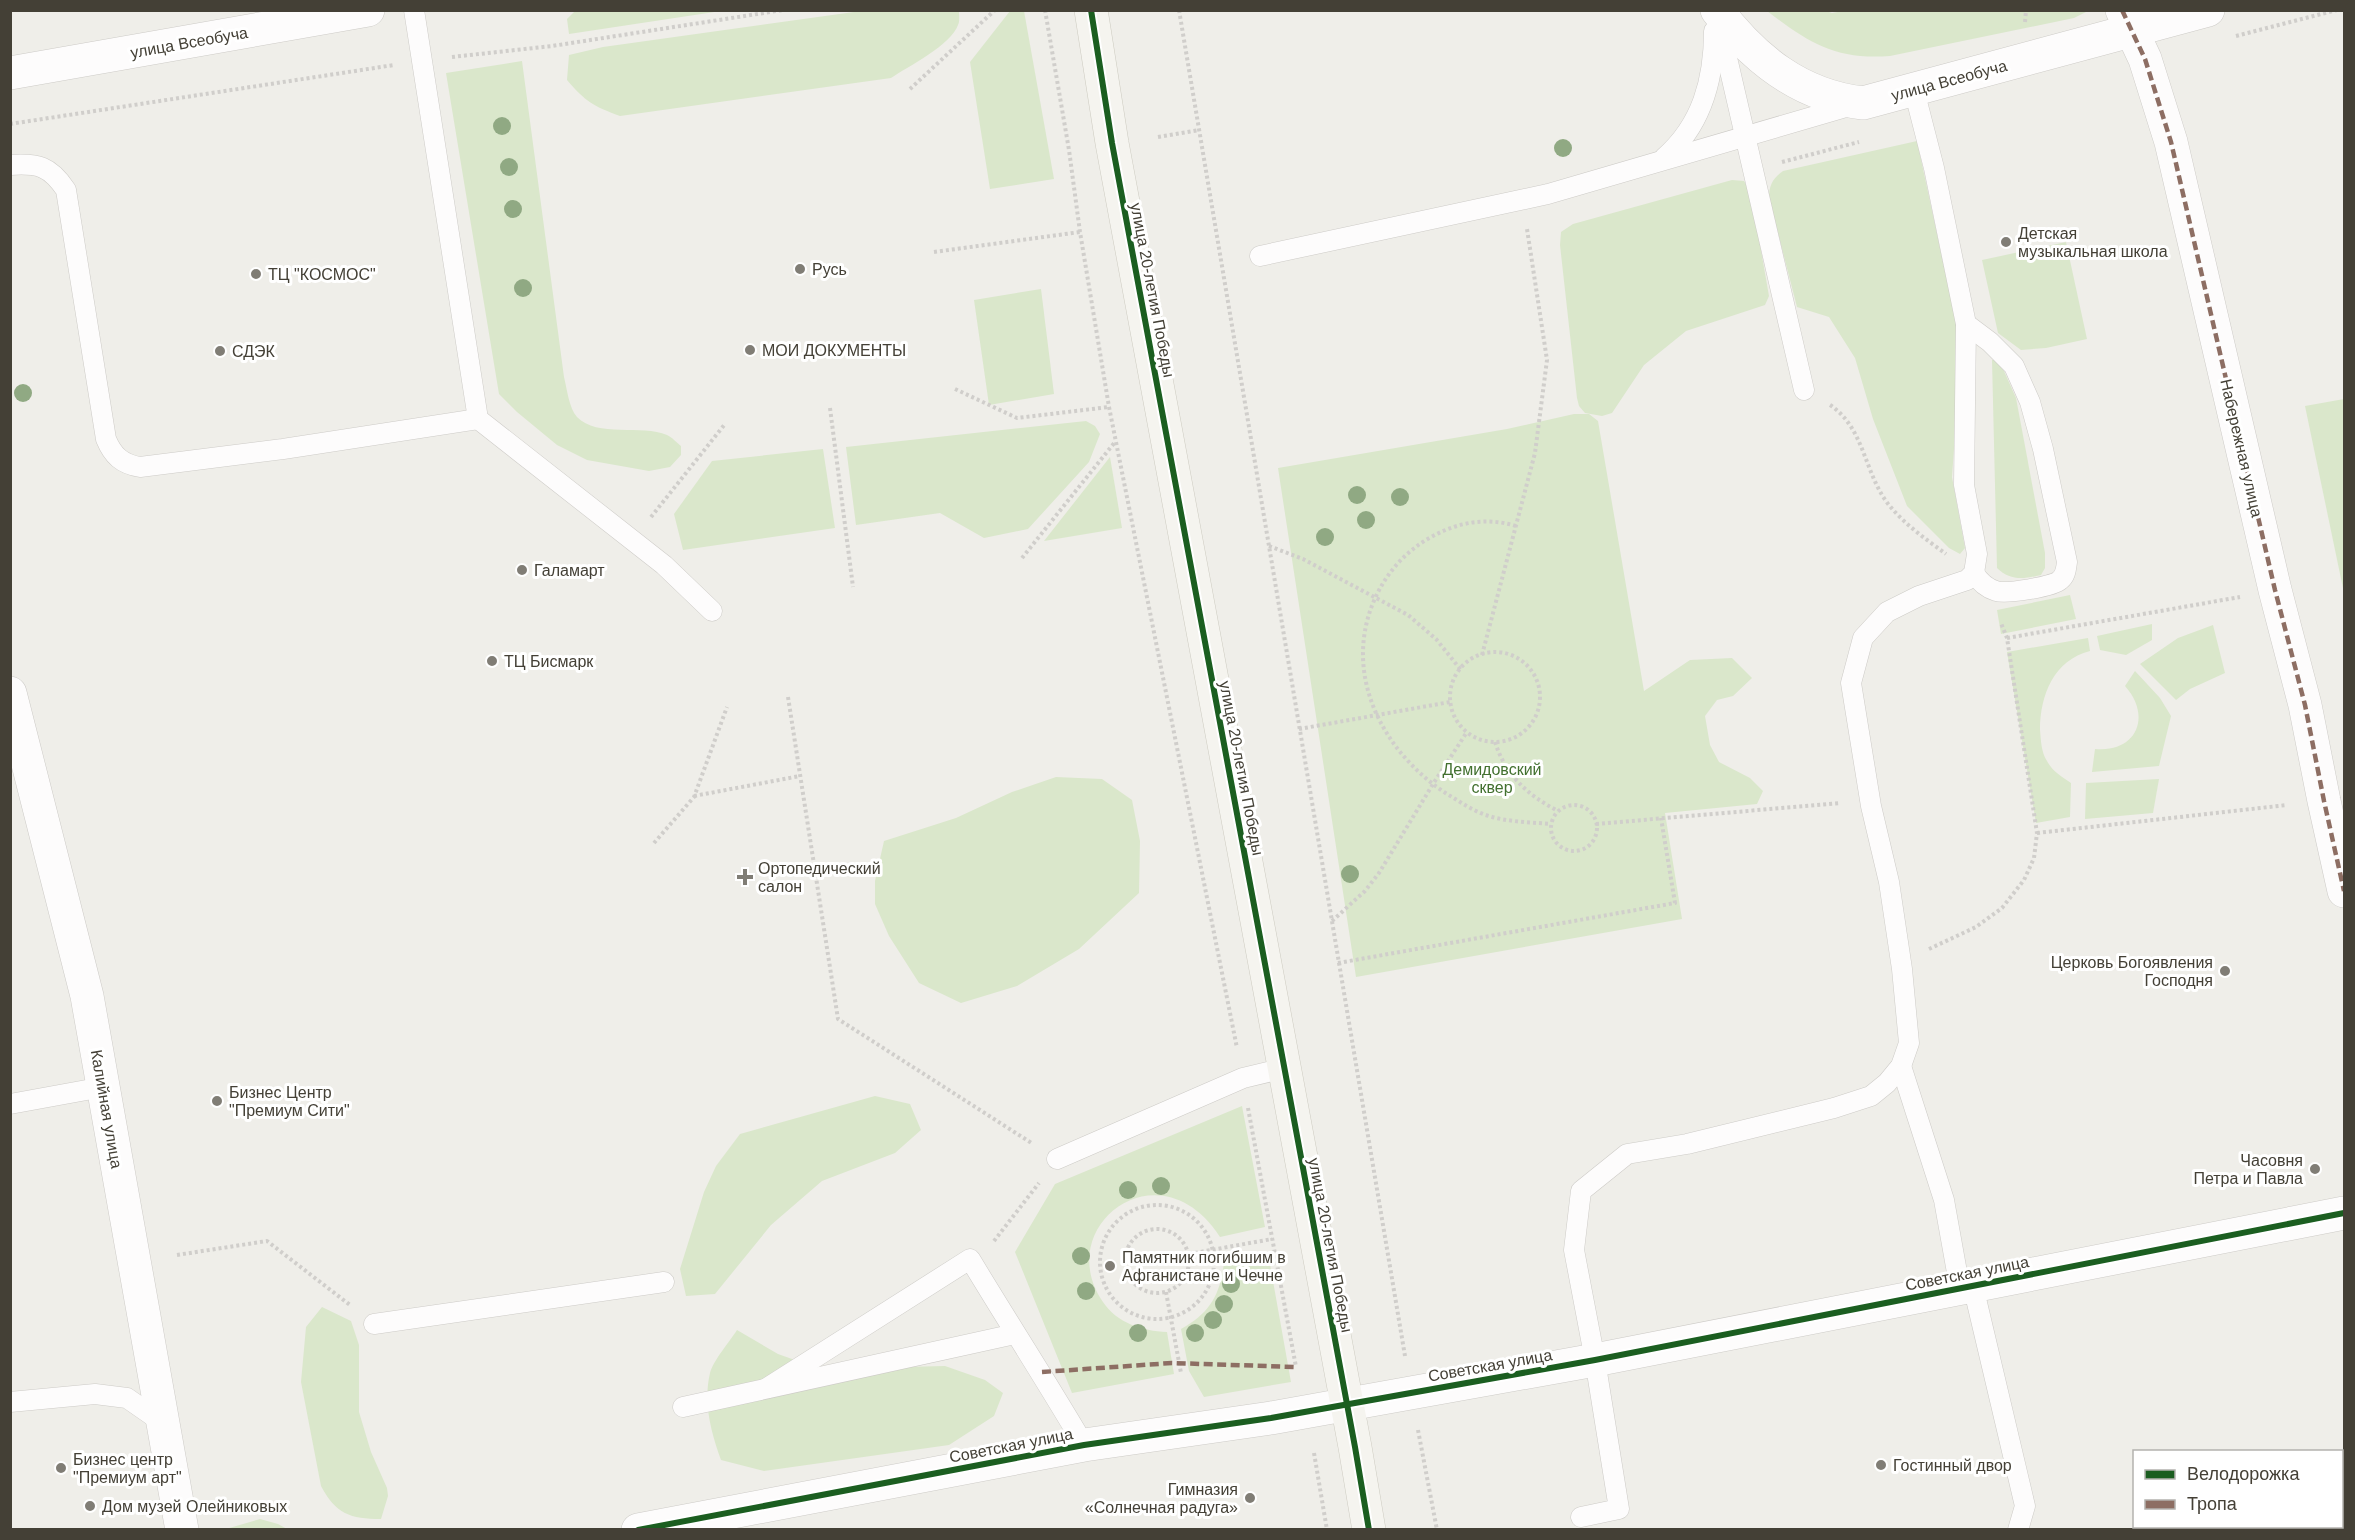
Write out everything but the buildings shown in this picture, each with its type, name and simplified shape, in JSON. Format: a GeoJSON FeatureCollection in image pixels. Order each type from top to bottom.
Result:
{"type":"FeatureCollection","features":[{"type":"Feature","properties":{"kind":"street","name":"улица Всеобуча"},"geometry":{"type":"LineString","coordinates":[[10,73],[368,10]]}},
{"type":"Feature","properties":{"kind":"street","name":"улица 20-летия Победы"},"geometry":{"type":"LineString","coordinates":[[1091,10],[1112,144],[1369,1530]]}},
{"type":"Feature","properties":{"kind":"street","name":"улица Всеобуча"},"geometry":{"type":"LineString","coordinates":[[1716,10],[1752,50],[1783,75],[1814,91],[1863,103],[1914,90],[2127,20],[2208,10]]}},
{"type":"Feature","properties":{"kind":"street","name":"Набережная улица"},"geometry":{"type":"LineString","coordinates":[[2127,20],[2145,59],[2171,142],[2275,590],[2305,705],[2344,891]]}},
{"type":"Feature","properties":{"kind":"street","name":"Калийная улица"},"geometry":{"type":"LineString","coordinates":[[10,693],[87,996],[182,1530]]}},
{"type":"Feature","properties":{"kind":"street","name":"Советская улица"},"geometry":{"type":"LineString","coordinates":[[638,1530],[1084,1445],[1259,1420],[1595,1360],[2344,1213]]}},
{"type":"Feature","properties":{"kind":"lane"},"geometry":{"type":"LineString","coordinates":[[414,10],[478,419],[664,565],[712,611]]}},
{"type":"Feature","properties":{"kind":"lane"},"geometry":{"type":"LineString","coordinates":[[1716,10],[1804,390]]}},
{"type":"Feature","properties":{"kind":"lane"},"geometry":{"type":"LineString","coordinates":[[1659,161],[1677,146],[1692,127],[1702,106],[1712,65],[1716,10]]}},
{"type":"Feature","properties":{"kind":"lane"},"geometry":{"type":"LineString","coordinates":[[1914,90],[1934,168],[1966,324],[1964,486],[1980,580]]}},
{"type":"Feature","properties":{"kind":"lane"},"geometry":{"type":"LineString","coordinates":[[1260,256],[1523,199],[1863,103]]}},
{"type":"Feature","properties":{"kind":"lane"},"geometry":{"type":"LineString","coordinates":[[10,165],[30,163],[45,168],[57,177],[66,190],[106,439],[111,451],[128,465],[140,466],[283,449],[478,419]]}},
{"type":"Feature","properties":{"kind":"lane"},"geometry":{"type":"LineString","coordinates":[[1581,1517],[1619,1509],[1595,1360],[1574,1250],[1581,1191],[1627,1154],[1687,1144],[1834,1108],[1871,1096],[1887,1083],[1901,1066],[1909,1043],[1902,969],[1889,882],[1870,800],[1851,683],[1863,638],[1887,612],[1919,596],[1959,583],[1980,580],[1996,591],[2004,592],[2053,585],[2063,576],[2067,562],[2043,449],[2030,402],[2014,366],[1990,342],[1966,324]]}},
{"type":"Feature","properties":{"kind":"lane"},"geometry":{"type":"LineString","coordinates":[[1901,1066],[1944,1200],[2025,1506],[2018,1530]]}},
{"type":"Feature","properties":{"kind":"lane"},"geometry":{"type":"LineString","coordinates":[[1057,1159],[1243,1078],[1285,1068]]}},
{"type":"Feature","properties":{"kind":"lane"},"geometry":{"type":"LineString","coordinates":[[10,1104],[103,1088]]}},
{"type":"Feature","properties":{"kind":"lane"},"geometry":{"type":"LineString","coordinates":[[767,1388],[970,1259],[1015,1334],[1042,1372],[1084,1445]]}},
{"type":"Feature","properties":{"kind":"lane"},"geometry":{"type":"LineString","coordinates":[[375,1324],[664,1282]]}},
{"type":"Feature","properties":{"kind":"lane"},"geometry":{"type":"LineString","coordinates":[[683,1407],[1015,1334]]}},
{"type":"Feature","properties":{"kind":"lane"},"geometry":{"type":"LineString","coordinates":[[10,1402],[94,1394],[127,1398],[163,1424]]}},
{"type":"Feature","properties":{"kind":"path"},"geometry":{"type":"LineString","coordinates":[[910,89],[995,10]]}},
{"type":"Feature","properties":{"kind":"path"},"geometry":{"type":"LineString","coordinates":[[1045,10],[1070,150],[1080,232],[1108,407],[1243,1078],[1296,1367]]}},
{"type":"Feature","properties":{"kind":"path"},"geometry":{"type":"LineString","coordinates":[[1179,10],[1406,1362]]}},
{"type":"Feature","properties":{"kind":"path"},"geometry":{"type":"LineString","coordinates":[[1158,137],[1199,130]]}},
{"type":"Feature","properties":{"kind":"path"},"geometry":{"type":"LineString","coordinates":[[1482,655],[1535,453],[1547,360],[1523,199]]}},
{"type":"Feature","properties":{"kind":"path"},"geometry":{"type":"LineString","coordinates":[[934,252],[1080,232]]}},
{"type":"Feature","properties":{"kind":"path"},"geometry":{"type":"LineString","coordinates":[[955,389],[1017,418],[1108,407]]}},
{"type":"Feature","properties":{"kind":"path"},"geometry":{"type":"LineString","coordinates":[[1804,390],[1832,406],[1847,419],[1857,435],[1868,466],[1888,504],[1944,553],[1980,580],[2007,638],[2037,833],[2034,858],[2024,880],[2002,908],[1976,927],[1935,945],[1902,969]]}},
{"type":"Feature","properties":{"kind":"path"},"geometry":{"type":"LineString","coordinates":[[830,408],[853,587]]}},
{"type":"Feature","properties":{"kind":"path"},"geometry":{"type":"LineString","coordinates":[[666,500],[725,424]]}},
{"type":"Feature","properties":{"kind":"path"},"geometry":{"type":"LineString","coordinates":[[1022,558],[1115,441]]}},
{"type":"Feature","properties":{"kind":"path"},"geometry":{"type":"LineString","coordinates":[[1516,526],[1501,521],[1463,523],[1426,540],[1401,560],[1386,577],[1376,596],[1365,628],[1362,662],[1377,715],[1394,745],[1407,762],[1433,784],[1466,806],[1483,814],[1501,819],[1551,824]]}},
{"type":"Feature","properties":{"kind":"path"},"geometry":{"type":"LineString","coordinates":[[1269,546],[1303,559],[1376,596],[1423,626],[1461,670]]}},
{"type":"Feature","properties":{"kind":"path"},"geometry":{"type":"LineString","coordinates":[[2007,638],[2234,598]]}},
{"type":"Feature","properties":{"kind":"path"},"geometry":{"type":"LineString","coordinates":[[1497,652],[1512,655],[1525,663],[1535,675],[1540,690],[1540,704],[1527,729],[1515,738],[1502,742],[1480,739],[1467,732],[1454,716],[1450,702],[1451,687],[1461,670],[1468,661],[1497,652]]}},
{"type":"Feature","properties":{"kind":"path"},"geometry":{"type":"LineString","coordinates":[[788,697],[838,1019],[1057,1159],[998,1239],[970,1259]]}},
{"type":"Feature","properties":{"kind":"path"},"geometry":{"type":"LineString","coordinates":[[1299,729],[1450,702]]}},
{"type":"Feature","properties":{"kind":"path"},"geometry":{"type":"LineString","coordinates":[[654,843],[694,796],[728,707]]}},
{"type":"Feature","properties":{"kind":"path"},"geometry":{"type":"LineString","coordinates":[[1332,921],[1365,891],[1379,873],[1467,732]]}},
{"type":"Feature","properties":{"kind":"path"},"geometry":{"type":"LineString","coordinates":[[1495,742],[1507,771],[1517,782],[1558,811]]}},
{"type":"Feature","properties":{"kind":"path"},"geometry":{"type":"LineString","coordinates":[[694,796],[800,776]]}},
{"type":"Feature","properties":{"kind":"path"},"geometry":{"type":"LineString","coordinates":[[1596,824],[1870,800]]}},
{"type":"Feature","properties":{"kind":"path"},"geometry":{"type":"LineString","coordinates":[[2037,833],[2324,801]]}},
{"type":"Feature","properties":{"kind":"path"},"geometry":{"type":"LineString","coordinates":[[1578,804],[1592,812],[1596,824],[1594,840],[1589,846],[1575,852],[1561,848],[1551,836],[1551,824],[1558,811],[1569,805],[1578,804]]}},
{"type":"Feature","properties":{"kind":"path"},"geometry":{"type":"LineString","coordinates":[[1338,963],[1675,903],[1661,818]]}},
{"type":"Feature","properties":{"kind":"path"},"geometry":{"type":"LineString","coordinates":[[1153,1205],[1171,1206],[1187,1213],[1201,1224],[1210,1239],[1213,1250],[1212,1279],[1203,1296],[1188,1310],[1170,1318],[1150,1319],[1131,1313],[1115,1301],[1105,1285],[1100,1265],[1102,1247],[1109,1231],[1121,1218],[1136,1209],[1153,1205]]}},
{"type":"Feature","properties":{"kind":"path"},"geometry":{"type":"LineString","coordinates":[[1147,1230],[1168,1230],[1185,1244],[1189,1254],[1186,1275],[1179,1284],[1166,1292],[1149,1292],[1139,1288],[1126,1272],[1124,1262],[1131,1242],[1138,1234],[1147,1230]]}},
{"type":"Feature","properties":{"kind":"path"},"geometry":{"type":"LineString","coordinates":[[1189,1254],[1272,1239]]}},
{"type":"Feature","properties":{"kind":"path"},"geometry":{"type":"LineString","coordinates":[[177,1255],[267,1241],[375,1324]]}},
{"type":"Feature","properties":{"kind":"path"},"geometry":{"type":"LineString","coordinates":[[1166,1292],[1181,1373]]}},
{"type":"Feature","properties":{"kind":"path"},"geometry":{"type":"LineString","coordinates":[[1417,1425],[1437,1530]]}},
{"type":"Feature","properties":{"kind":"path"},"geometry":{"type":"LineString","coordinates":[[1314,1453],[1327,1530]]}},
{"type":"Feature","properties":{"kind":"green space"},"geometry":{"type":"Polygon","coordinates":[[[1823,10],[1832,13],[1849,10],[2088,11],[2074,18],[1890,56],[1871,57],[1838,52],[1824,47],[1796,32],[1767,11],[1823,10]]]}},
{"type":"Feature","properties":{"kind":"green space"},"geometry":{"type":"Polygon","coordinates":[[[575,11],[721,11],[569,34],[567,19],[575,11]]]}},
{"type":"Feature","properties":{"kind":"green space"},"geometry":{"type":"Polygon","coordinates":[[[861,11],[959,11],[959,20],[954,33],[947,40],[891,78],[620,116],[590,102],[567,80],[569,55],[603,47],[861,11]]]}},
{"type":"Feature","properties":{"kind":"green space"},"geometry":{"type":"Polygon","coordinates":[[[1010,11],[1024,11],[1054,179],[990,189],[970,62],[1010,11]]]}},
{"type":"Feature","properties":{"kind":"green space"},"geometry":{"type":"Polygon","coordinates":[[[522,61],[564,377],[572,409],[577,417],[596,427],[645,430],[669,436],[681,446],[681,455],[670,467],[649,471],[587,460],[557,445],[499,394],[446,73],[522,61]]]}},
{"type":"Feature","properties":{"kind":"green space"},"geometry":{"type":"Polygon","coordinates":[[[1917,141],[1959,336],[1952,477],[1965,548],[1960,554],[1949,548],[1907,506],[1873,419],[1855,358],[1829,317],[1797,307],[1769,198],[1772,182],[1783,171],[1917,141]]]}},
{"type":"Feature","properties":{"kind":"green space"},"geometry":{"type":"Polygon","coordinates":[[[1732,180],[1744,181],[1751,193],[1769,296],[1765,305],[1686,331],[1644,365],[1612,413],[1602,416],[1585,413],[1579,406],[1577,398],[1560,245],[1561,232],[1573,224],[1732,180]]]}},
{"type":"Feature","properties":{"kind":"green space"},"geometry":{"type":"Polygon","coordinates":[[[2066,242],[2087,339],[2046,348],[2021,350],[1998,333],[1982,260],[2066,242]]]}},
{"type":"Feature","properties":{"kind":"green space"},"geometry":{"type":"Polygon","coordinates":[[[1041,289],[1054,394],[989,405],[974,300],[1041,289]]]}},
{"type":"Feature","properties":{"kind":"green space"},"geometry":{"type":"Polygon","coordinates":[[[1992,360],[1995,360],[2004,371],[2016,398],[2045,553],[2045,568],[2041,575],[2012,577],[1997,568],[1992,360]]]}},
{"type":"Feature","properties":{"kind":"green space"},"geometry":{"type":"Polygon","coordinates":[[[2344,399],[2344,593],[2305,406],[2344,399]]]}},
{"type":"Feature","properties":{"kind":"green space","name":"Демидовский сквер"},"geometry":{"type":"Polygon","coordinates":[[[1574,414],[1589,414],[1598,421],[1644,691],[1690,660],[1732,658],[1752,678],[1733,696],[1717,700],[1705,716],[1710,745],[1719,762],[1750,778],[1763,791],[1757,804],[1665,813],[1682,919],[1356,977],[1278,468],[1507,429],[1574,414]]]}},
{"type":"Feature","properties":{"kind":"green space"},"geometry":{"type":"Polygon","coordinates":[[[1086,421],[1095,426],[1100,434],[1089,462],[1028,529],[984,538],[940,513],[856,525],[846,447],[1086,421]]]}},
{"type":"Feature","properties":{"kind":"green space"},"geometry":{"type":"Polygon","coordinates":[[[823,449],[835,528],[683,550],[674,514],[712,461],[823,449]]]}},
{"type":"Feature","properties":{"kind":"green space"},"geometry":{"type":"Polygon","coordinates":[[[1110,457],[1122,528],[1044,541],[1110,457]]]}},
{"type":"Feature","properties":{"kind":"green space"},"geometry":{"type":"Polygon","coordinates":[[[2070,595],[2076,619],[2001,634],[1997,610],[2070,595]]]}},
{"type":"Feature","properties":{"kind":"green space"},"geometry":{"type":"Polygon","coordinates":[[[2152,624],[2152,640],[2126,655],[2100,650],[2097,636],[2152,624]]]}},
{"type":"Feature","properties":{"kind":"green space"},"geometry":{"type":"Polygon","coordinates":[[[2213,625],[2225,673],[2190,689],[2176,700],[2140,664],[2178,638],[2213,625]]]}},
{"type":"Feature","properties":{"kind":"green space"},"geometry":{"type":"Polygon","coordinates":[[[2088,638],[2090,651],[2067,662],[2052,681],[2046,692],[2041,717],[2041,742],[2045,757],[2054,771],[2071,783],[2070,817],[2036,823],[2007,652],[2088,638]]]}},
{"type":"Feature","properties":{"kind":"green space"},"geometry":{"type":"Polygon","coordinates":[[[2135,671],[2160,698],[2171,716],[2159,766],[2092,772],[2095,749],[2109,749],[2121,745],[2130,739],[2136,730],[2138,709],[2125,686],[2135,671]]]}},
{"type":"Feature","properties":{"kind":"green space"},"geometry":{"type":"Polygon","coordinates":[[[1056,777],[1102,779],[1132,800],[1140,841],[1139,893],[1079,949],[1017,986],[961,1003],[919,983],[889,936],[875,904],[875,881],[884,841],[956,818],[1012,792],[1056,777]]]}},
{"type":"Feature","properties":{"kind":"green space"},"geometry":{"type":"Polygon","coordinates":[[[2159,779],[2153,813],[2085,819],[2086,783],[2159,779]]]}},
{"type":"Feature","properties":{"kind":"green space"},"geometry":{"type":"Polygon","coordinates":[[[875,1096],[910,1104],[921,1130],[895,1153],[822,1181],[771,1225],[715,1294],[686,1296],[680,1269],[704,1192],[716,1166],[740,1134],[875,1096]]]}},
{"type":"Feature","properties":{"kind":"green space"},"geometry":{"type":"Polygon","coordinates":[[[1242,1106],[1265,1227],[1220,1237],[1195,1210],[1169,1197],[1142,1196],[1119,1206],[1101,1224],[1091,1247],[1091,1274],[1103,1302],[1115,1315],[1139,1328],[1167,1332],[1174,1374],[1072,1393],[1015,1252],[1055,1184],[1242,1106]]]}},
{"type":"Feature","properties":{"kind":"green space"},"geometry":{"type":"Polygon","coordinates":[[[1268,1253],[1291,1382],[1204,1397],[1189,1371],[1181,1329],[1206,1310],[1212,1302],[1220,1285],[1224,1263],[1268,1253]]]}},
{"type":"Feature","properties":{"kind":"green space"},"geometry":{"type":"Polygon","coordinates":[[[322,1307],[351,1321],[359,1345],[359,1412],[371,1452],[387,1488],[388,1496],[381,1519],[361,1518],[345,1513],[332,1503],[321,1486],[301,1382],[306,1327],[322,1307]]]}},
{"type":"Feature","properties":{"kind":"green space"},"geometry":{"type":"Polygon","coordinates":[[[737,1330],[778,1354],[820,1369],[945,1366],[985,1380],[1003,1393],[994,1416],[949,1445],[764,1471],[721,1460],[709,1417],[707,1395],[710,1373],[737,1330]]]}},
{"type":"Feature","properties":{"kind":"green space"},"geometry":{"type":"Polygon","coordinates":[[[260,1519],[287,1529],[226,1529],[260,1519]]]}},
{"type":"Feature","properties":{"kind":"marked path"},"geometry":{"type":"LineString","coordinates":[[2122,10],[2145,59],[2171,142],[2275,590],[2305,705],[2344,891]]}},
{"type":"Feature","properties":{"kind":"marked path"},"geometry":{"type":"LineString","coordinates":[[1042,1372],[1172,1363],[1296,1367]]}},
{"type":"Feature","properties":{"kind":"cycle path"},"geometry":{"type":"LineString","coordinates":[[1091,10],[1112,143],[1369,1530]]}},
{"type":"Feature","properties":{"kind":"cycle path"},"geometry":{"type":"LineString","coordinates":[[638,1530],[1084,1445],[1271,1418],[1595,1360],[2344,1213]]}},
{"type":"Feature","properties":{"kind":"place","name":"Детская музыкальная школа"},"geometry":{"type":"Point","coordinates":[2006,242]}},
{"type":"Feature","properties":{"kind":"place","name":"Русь"},"geometry":{"type":"Point","coordinates":[800,269]}},
{"type":"Feature","properties":{"kind":"place","name":"ТЦ \"КОСМОС\""},"geometry":{"type":"Point","coordinates":[256,274]}},
{"type":"Feature","properties":{"kind":"place","name":"МОИ ДОКУМЕНТЫ"},"geometry":{"type":"Point","coordinates":[750,350]}},
{"type":"Feature","properties":{"kind":"place","name":"СДЭК"},"geometry":{"type":"Point","coordinates":[220,351]}},
{"type":"Feature","properties":{"kind":"place","name":"Галамарт"},"geometry":{"type":"Point","coordinates":[522,570]}},
{"type":"Feature","properties":{"kind":"place","name":"ТЦ Бисмарк"},"geometry":{"type":"Point","coordinates":[492,661]}},
{"type":"Feature","properties":{"kind":"place","name":"Ортопедический салон"},"geometry":{"type":"Point","coordinates":[745,877]}},
{"type":"Feature","properties":{"kind":"place","name":"Церковь Богоявления Господня"},"geometry":{"type":"Point","coordinates":[2225,971]}},
{"type":"Feature","properties":{"kind":"place","name":"Бизнес Центр \"Премиум Сити\""},"geometry":{"type":"Point","coordinates":[217,1101]}},
{"type":"Feature","properties":{"kind":"place","name":"Часовня Петра и Павла"},"geometry":{"type":"Point","coordinates":[2315,1169]}},
{"type":"Feature","properties":{"kind":"place","name":"Памятник погибшим в Афганистане и Чечне"},"geometry":{"type":"Point","coordinates":[1110,1266]}},
{"type":"Feature","properties":{"kind":"place","name":"Гостинный двор"},"geometry":{"type":"Point","coordinates":[1881,1465]}},
{"type":"Feature","properties":{"kind":"place","name":"Бизнес центр \"Премиум арт\""},"geometry":{"type":"Point","coordinates":[61,1468]}},
{"type":"Feature","properties":{"kind":"place","name":"Гимназия «Солнечная радуга»"},"geometry":{"type":"Point","coordinates":[1250,1498]}},
{"type":"Feature","properties":{"kind":"place","name":"Дом музей Олейниковых"},"geometry":{"type":"Point","coordinates":[90,1506]}}]}
